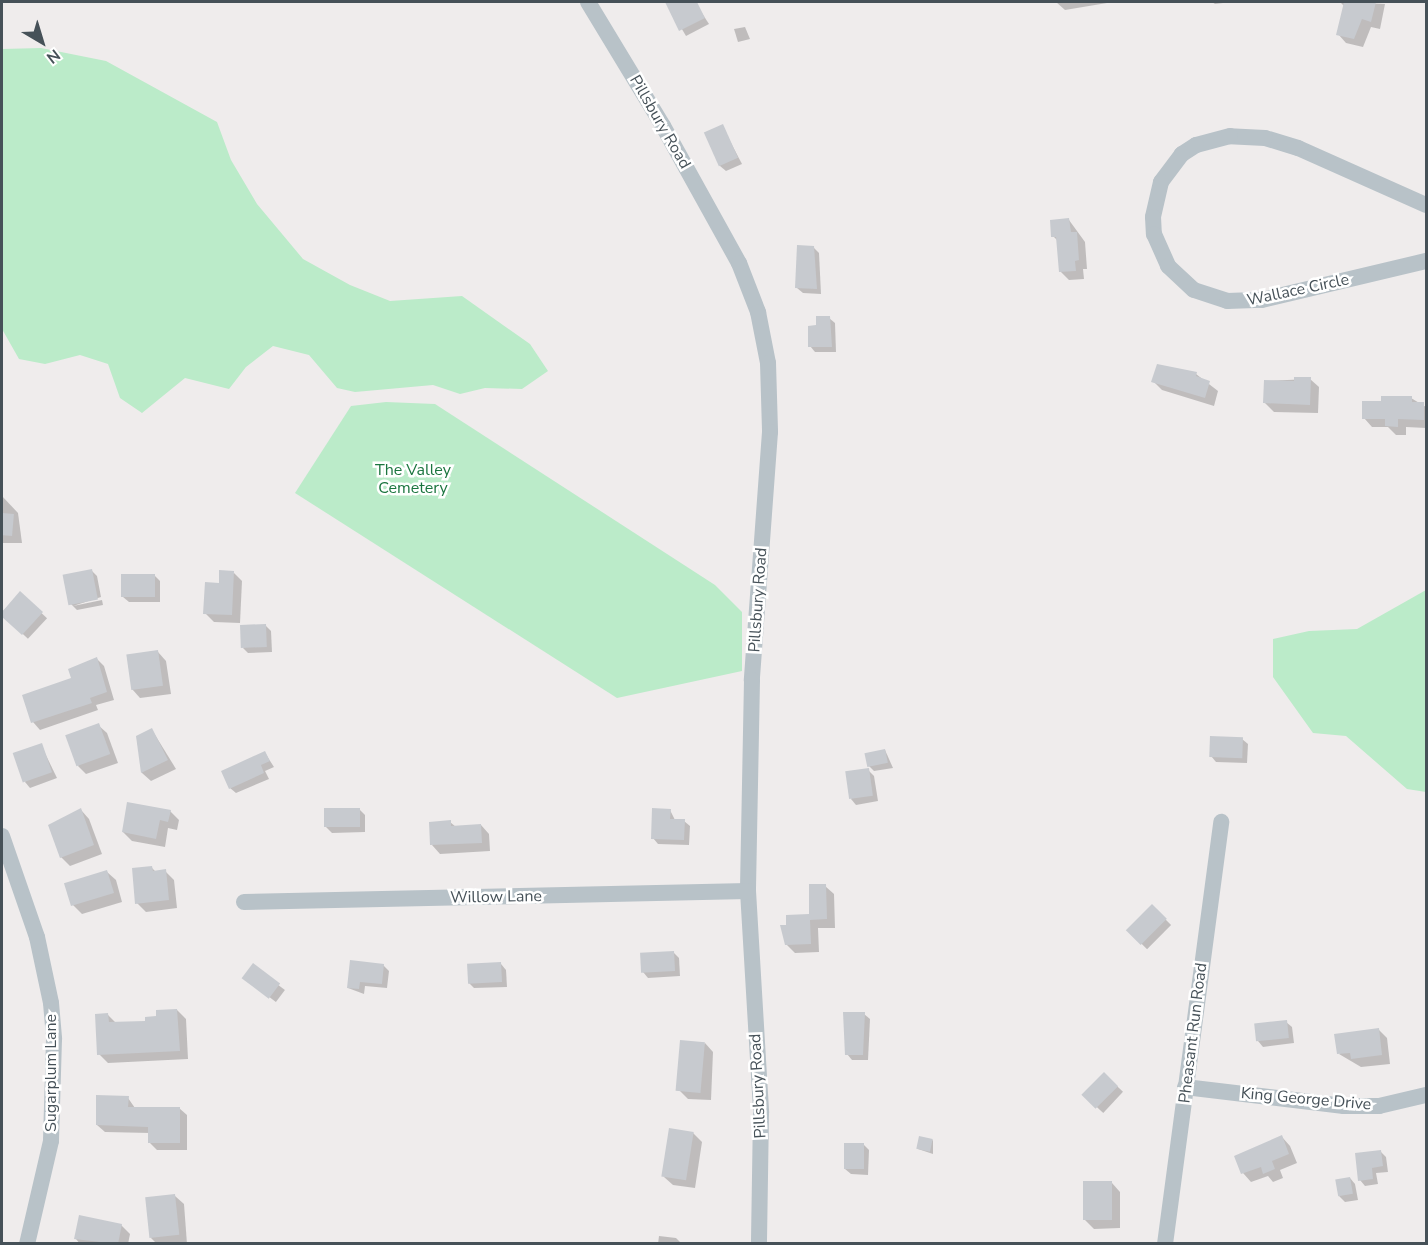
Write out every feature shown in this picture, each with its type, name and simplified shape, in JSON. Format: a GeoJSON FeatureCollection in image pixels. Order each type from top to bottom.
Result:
{"type":"FeatureCollection","features":[{"type":"Feature","properties":{"kind":"street","name":"Pillsbury Road"},"geometry":{"type":"LineString","coordinates":[[588,2],[663,126],[739,263],[758,312],[768,363],[771,432],[752,680],[748,891],[761,1113],[759,1244]]}},
{"type":"Feature","properties":{"kind":"street","name":"Wallace Circle"},"geometry":{"type":"LineString","coordinates":[[1426,205],[1298,148],[1264,138],[1230,136],[1196,145],[1182,154],[1161,182],[1153,217],[1154,234],[1168,266],[1194,290],[1227,302],[1262,300],[1426,261]]}},
{"type":"Feature","properties":{"kind":"street","name":"Pheasant Run Road"},"geometry":{"type":"LineString","coordinates":[[1165,1244],[1176,1186],[1185,1087],[1221,822]]}},
{"type":"Feature","properties":{"kind":"street","name":"Sugarplum Lane"},"geometry":{"type":"LineString","coordinates":[[2,836],[37,937],[54,1039],[51,1141],[27,1244]]}},
{"type":"Feature","properties":{"kind":"street","name":"Willow Lane"},"geometry":{"type":"LineString","coordinates":[[244,902],[748,891]]}},
{"type":"Feature","properties":{"kind":"street","name":"King George Drive"},"geometry":{"type":"LineString","coordinates":[[1185,1087],[1344,1106],[1378,1106],[1426,1095]]}},
{"type":"Feature","properties":{"kind":"green space"},"geometry":{"type":"Polygon","coordinates":[[[41,48],[106,61],[217,122],[231,160],[257,204],[303,259],[350,285],[390,301],[462,296],[530,344],[548,371],[522,389],[485,388],[460,394],[433,385],[355,392],[337,388],[309,355],[273,346],[246,367],[229,389],[185,378],[142,413],[120,398],[108,364],[80,355],[45,364],[19,359],[2,329],[2,49],[41,48]]]}},
{"type":"Feature","properties":{"kind":"green space","name":"The Valley Cemetery"},"geometry":{"type":"Polygon","coordinates":[[[386,402],[435,404],[715,585],[742,612],[742,671],[617,698],[295,493],[351,406],[386,402]]]}},
{"type":"Feature","properties":{"kind":"green space"},"geometry":{"type":"Polygon","coordinates":[[[1426,590],[1426,792],[1407,789],[1346,736],[1313,733],[1273,677],[1273,639],[1309,631],[1357,629],[1426,590]]]}},
{"type":"Feature","properties":{"kind":"building"},"geometry":{"type":"Polygon","coordinates":[[[665,2],[697,2],[705,18],[679,31],[665,2]]]}},
{"type":"Feature","properties":{"kind":"building"},"geometry":{"type":"Polygon","coordinates":[[[1344,2],[1376,2],[1371,22],[1362,19],[1354,39],[1336,35],[1344,2]]]}},
{"type":"Feature","properties":{"kind":"building"},"geometry":{"type":"Polygon","coordinates":[[[723,124],[738,158],[719,166],[704,133],[723,124]]]}},
{"type":"Feature","properties":{"kind":"building"},"geometry":{"type":"Polygon","coordinates":[[[1069,218],[1071,232],[1077,232],[1079,260],[1075,261],[1076,271],[1059,272],[1056,237],[1051,237],[1050,220],[1069,218]]]}},
{"type":"Feature","properties":{"kind":"building"},"geometry":{"type":"Polygon","coordinates":[[[797,245],[814,246],[817,289],[795,288],[797,245]]]}},
{"type":"Feature","properties":{"kind":"building"},"geometry":{"type":"Polygon","coordinates":[[[816,316],[830,316],[832,347],[808,347],[808,326],[816,325],[816,316]]]}},
{"type":"Feature","properties":{"kind":"building"},"geometry":{"type":"Polygon","coordinates":[[[1157,364],[1197,372],[1196,376],[1210,381],[1205,398],[1151,382],[1157,364]]]}},
{"type":"Feature","properties":{"kind":"building"},"geometry":{"type":"Polygon","coordinates":[[[1294,377],[1311,377],[1310,405],[1263,403],[1264,380],[1294,381],[1294,377]]]}},
{"type":"Feature","properties":{"kind":"building"},"geometry":{"type":"Polygon","coordinates":[[[1381,396],[1412,396],[1412,402],[1424,402],[1424,420],[1398,419],[1398,427],[1385,426],[1385,419],[1362,419],[1362,401],[1381,401],[1381,396]]]}},
{"type":"Feature","properties":{"kind":"building"},"geometry":{"type":"Polygon","coordinates":[[[2,513],[14,514],[12,536],[2,535],[2,513]]]}},
{"type":"Feature","properties":{"kind":"building"},"geometry":{"type":"Polygon","coordinates":[[[92,569],[98,599],[68,605],[63,575],[92,569]]]}},
{"type":"Feature","properties":{"kind":"building"},"geometry":{"type":"Polygon","coordinates":[[[219,570],[234,571],[232,615],[203,614],[205,582],[219,583],[219,570]]]}},
{"type":"Feature","properties":{"kind":"building"},"geometry":{"type":"Polygon","coordinates":[[[121,574],[155,574],[155,597],[121,597],[121,574]]]}},
{"type":"Feature","properties":{"kind":"building"},"geometry":{"type":"Polygon","coordinates":[[[20,591],[43,612],[22,635],[2,617],[2,612],[20,591]]]}},
{"type":"Feature","properties":{"kind":"building"},"geometry":{"type":"Polygon","coordinates":[[[266,624],[267,647],[241,648],[240,625],[266,624]]]}},
{"type":"Feature","properties":{"kind":"building"},"geometry":{"type":"Polygon","coordinates":[[[158,650],[163,686],[131,690],[126,654],[158,650]]]}},
{"type":"Feature","properties":{"kind":"building"},"geometry":{"type":"Polygon","coordinates":[[[97,657],[107,692],[90,698],[92,703],[31,723],[22,695],[71,678],[68,669],[97,657]]]}},
{"type":"Feature","properties":{"kind":"building"},"geometry":{"type":"Polygon","coordinates":[[[99,723],[110,754],[76,766],[65,735],[99,723]]]}},
{"type":"Feature","properties":{"kind":"building"},"geometry":{"type":"Polygon","coordinates":[[[152,728],[168,760],[141,773],[136,736],[152,728]]]}},
{"type":"Feature","properties":{"kind":"building"},"geometry":{"type":"Polygon","coordinates":[[[1210,736],[1243,737],[1242,758],[1209,757],[1210,736]]]}},
{"type":"Feature","properties":{"kind":"building"},"geometry":{"type":"Polygon","coordinates":[[[42,743],[52,772],[23,782],[13,753],[42,743]]]}},
{"type":"Feature","properties":{"kind":"building"},"geometry":{"type":"Polygon","coordinates":[[[885,749],[888,763],[867,767],[864,753],[885,749]]]}},
{"type":"Feature","properties":{"kind":"building"},"geometry":{"type":"Polygon","coordinates":[[[265,751],[270,761],[261,765],[264,773],[229,789],[221,771],[265,751]]]}},
{"type":"Feature","properties":{"kind":"building"},"geometry":{"type":"Polygon","coordinates":[[[869,768],[873,796],[849,799],[845,771],[869,768]]]}},
{"type":"Feature","properties":{"kind":"building"},"geometry":{"type":"Polygon","coordinates":[[[127,802],[171,810],[168,822],[160,820],[156,839],[122,832],[127,802]]]}},
{"type":"Feature","properties":{"kind":"building"},"geometry":{"type":"Polygon","coordinates":[[[81,808],[94,845],[60,858],[48,825],[81,808]]]}},
{"type":"Feature","properties":{"kind":"building"},"geometry":{"type":"Polygon","coordinates":[[[324,808],[360,808],[360,827],[324,827],[324,808]]]}},
{"type":"Feature","properties":{"kind":"building"},"geometry":{"type":"Polygon","coordinates":[[[652,808],[671,809],[670,819],[685,819],[684,840],[651,839],[652,808]]]}},
{"type":"Feature","properties":{"kind":"building"},"geometry":{"type":"Polygon","coordinates":[[[451,820],[451,826],[481,824],[482,843],[430,845],[429,822],[451,820]]]}},
{"type":"Feature","properties":{"kind":"building"},"geometry":{"type":"Polygon","coordinates":[[[152,866],[153,871],[166,869],[169,900],[135,904],[132,868],[152,866]]]}},
{"type":"Feature","properties":{"kind":"building"},"geometry":{"type":"Polygon","coordinates":[[[107,870],[114,893],[71,906],[64,883],[107,870]]]}},
{"type":"Feature","properties":{"kind":"building"},"geometry":{"type":"Polygon","coordinates":[[[809,884],[826,884],[827,919],[810,920],[811,944],[785,945],[780,925],[786,925],[786,915],[809,914],[809,884]]]}},
{"type":"Feature","properties":{"kind":"building"},"geometry":{"type":"Polygon","coordinates":[[[1152,904],[1167,919],[1141,945],[1126,930],[1152,904]]]}},
{"type":"Feature","properties":{"kind":"building"},"geometry":{"type":"Polygon","coordinates":[[[674,951],[675,971],[641,973],[640,953],[674,951]]]}},
{"type":"Feature","properties":{"kind":"building"},"geometry":{"type":"Polygon","coordinates":[[[350,960],[384,964],[382,984],[360,982],[359,989],[347,988],[350,960]]]}},
{"type":"Feature","properties":{"kind":"building"},"geometry":{"type":"Polygon","coordinates":[[[501,962],[502,982],[468,984],[467,964],[501,962]]]}},
{"type":"Feature","properties":{"kind":"building"},"geometry":{"type":"Polygon","coordinates":[[[253,963],[280,983],[269,999],[242,978],[253,963]]]}},
{"type":"Feature","properties":{"kind":"building"},"geometry":{"type":"Polygon","coordinates":[[[177,1009],[180,1051],[97,1055],[95,1014],[108,1013],[109,1022],[145,1021],[145,1017],[156,1016],[156,1010],[177,1009]]]}},
{"type":"Feature","properties":{"kind":"building"},"geometry":{"type":"Polygon","coordinates":[[[843,1012],[865,1012],[863,1055],[845,1055],[843,1012]]]}},
{"type":"Feature","properties":{"kind":"building"},"geometry":{"type":"Polygon","coordinates":[[[1287,1020],[1289,1038],[1256,1041],[1254,1023],[1287,1020]]]}},
{"type":"Feature","properties":{"kind":"building"},"geometry":{"type":"Polygon","coordinates":[[[1379,1028],[1382,1055],[1351,1059],[1350,1053],[1337,1054],[1334,1034],[1379,1028]]]}},
{"type":"Feature","properties":{"kind":"building"},"geometry":{"type":"Polygon","coordinates":[[[680,1040],[705,1042],[700,1093],[676,1091],[680,1040]]]}},
{"type":"Feature","properties":{"kind":"building"},"geometry":{"type":"Polygon","coordinates":[[[1104,1072],[1118,1086],[1096,1109],[1081,1095],[1104,1072]]]}},
{"type":"Feature","properties":{"kind":"building"},"geometry":{"type":"Polygon","coordinates":[[[96,1095],[129,1096],[128,1107],[180,1107],[180,1143],[148,1143],[148,1127],[96,1125],[96,1095]]]}},
{"type":"Feature","properties":{"kind":"building"},"geometry":{"type":"Polygon","coordinates":[[[669,1128],[694,1132],[686,1180],[661,1176],[669,1128]]]}},
{"type":"Feature","properties":{"kind":"building"},"geometry":{"type":"Polygon","coordinates":[[[1282,1135],[1289,1154],[1272,1161],[1275,1169],[1263,1174],[1261,1167],[1241,1174],[1234,1156],[1282,1135]]]}},
{"type":"Feature","properties":{"kind":"building"},"geometry":{"type":"Polygon","coordinates":[[[919,1136],[933,1139],[930,1152],[916,1149],[919,1136]]]}},
{"type":"Feature","properties":{"kind":"building"},"geometry":{"type":"Polygon","coordinates":[[[844,1143],[864,1143],[864,1169],[844,1169],[844,1143]]]}},
{"type":"Feature","properties":{"kind":"building"},"geometry":{"type":"Polygon","coordinates":[[[1381,1150],[1383,1166],[1372,1168],[1373,1179],[1358,1181],[1355,1153],[1381,1150]]]}},
{"type":"Feature","properties":{"kind":"building"},"geometry":{"type":"Polygon","coordinates":[[[1350,1177],[1353,1194],[1338,1196],[1335,1180],[1350,1177]]]}},
{"type":"Feature","properties":{"kind":"building"},"geometry":{"type":"Polygon","coordinates":[[[1083,1181],[1112,1181],[1112,1220],[1083,1220],[1083,1181]]]}},
{"type":"Feature","properties":{"kind":"building"},"geometry":{"type":"Polygon","coordinates":[[[175,1194],[179,1235],[149,1238],[145,1197],[175,1194]]]}},
{"type":"Feature","properties":{"kind":"building"},"geometry":{"type":"Polygon","coordinates":[[[79,1215],[122,1224],[118,1244],[74,1239],[79,1215]]]}}]}
